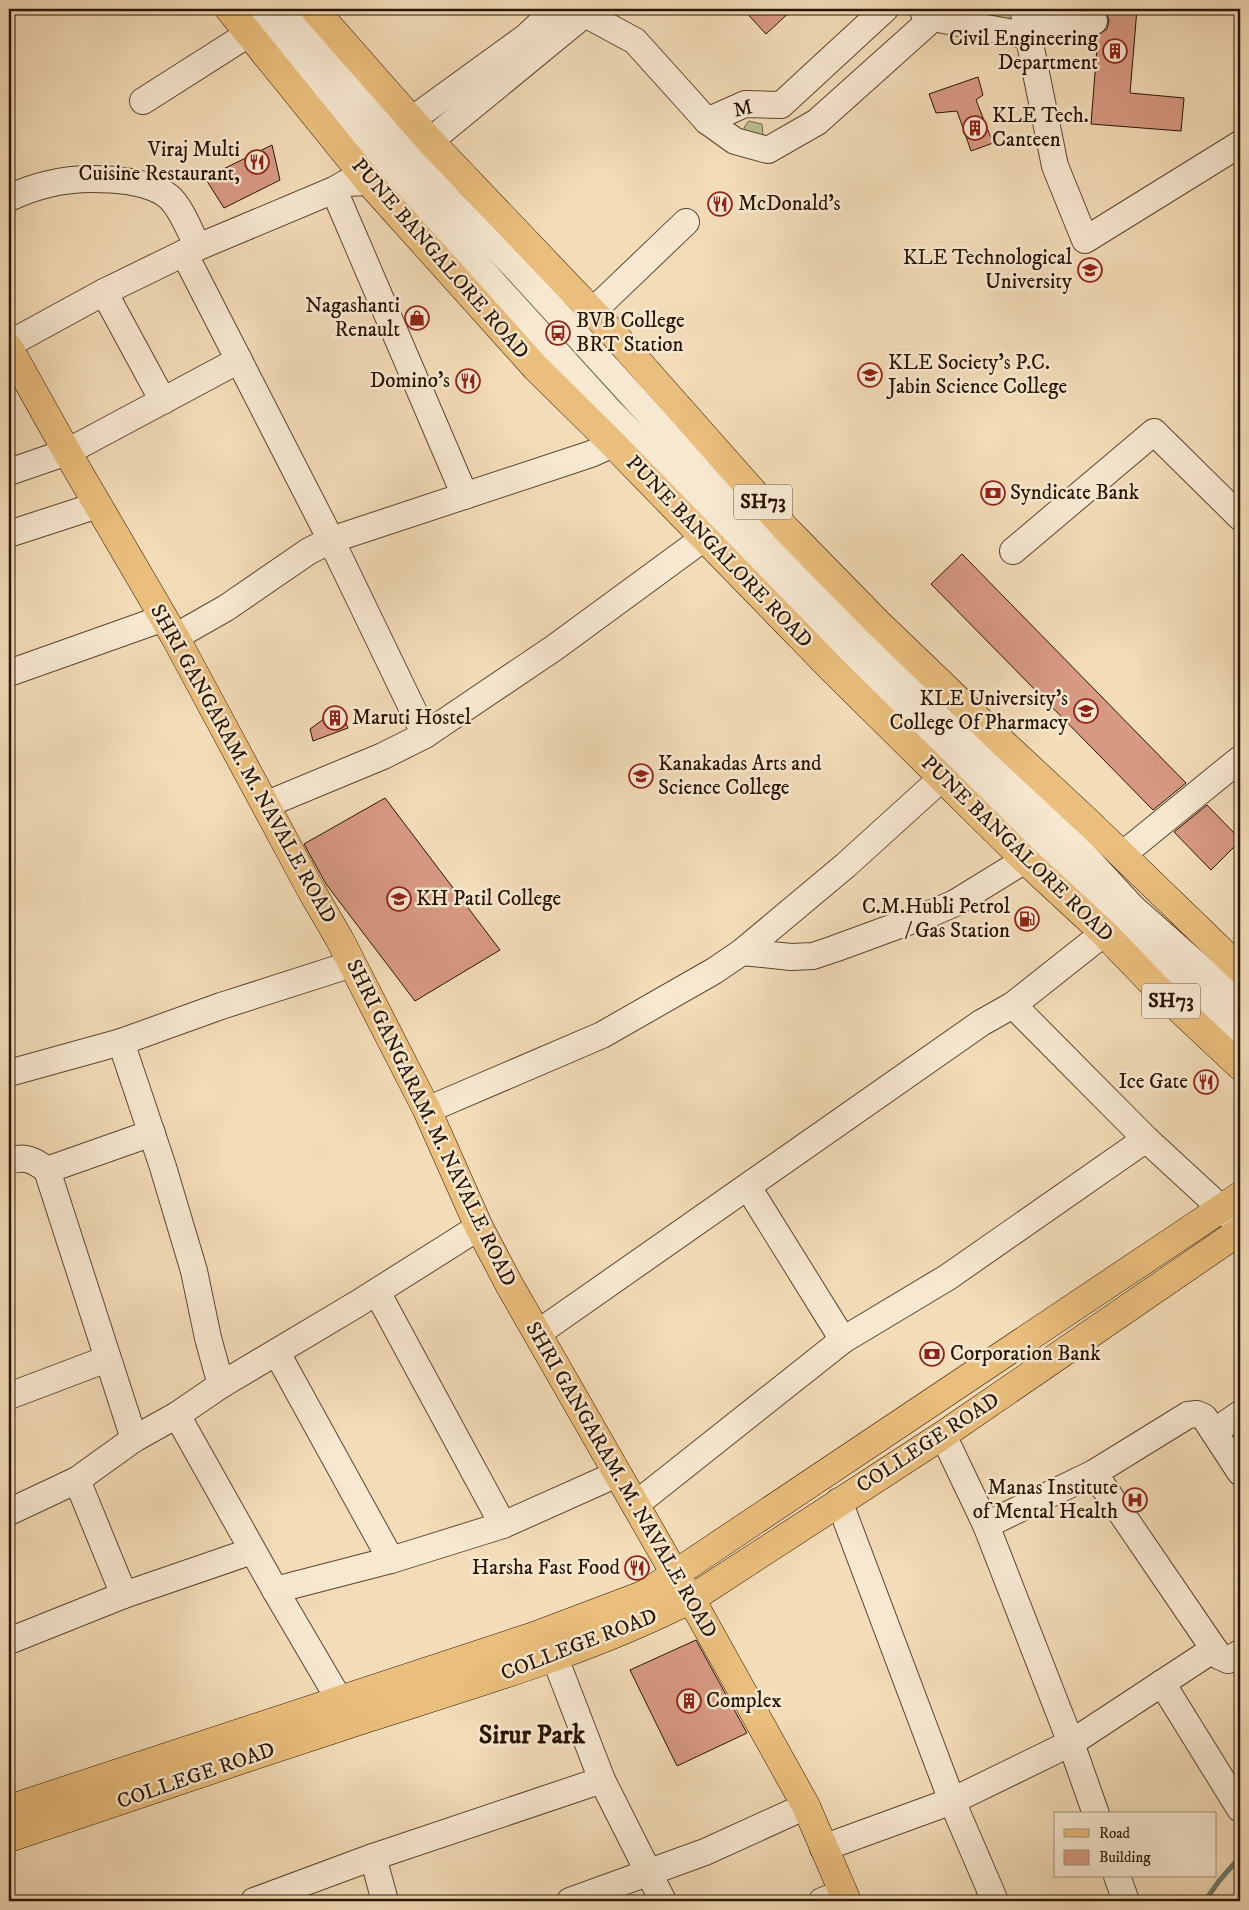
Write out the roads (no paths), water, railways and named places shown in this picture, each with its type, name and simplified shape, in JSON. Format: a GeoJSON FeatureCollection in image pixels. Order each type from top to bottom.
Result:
{"type":"FeatureCollection","features":[{"type":"Feature","properties":{"kind":"main road","name":"PUNE BANGALORE ROAD"},"geometry":{"type":"LineString","coordinates":[[230,9],[253,21],[381,158],[536,368],[838,674],[1025,860],[1104,933],[1156,987],[1240,1066]]}},
{"type":"Feature","properties":{"kind":"main road","name":"PUNE BANGALORE ROAD"},"geometry":{"type":"LineString","coordinates":[[314,9],[381,158],[592,312],[787,530],[995,736],[1240,969]]}},
{"type":"Feature","properties":{"kind":"main road","name":"SHRI GANGARAM. M. NAVALE ROAD"},"geometry":{"type":"LineString","coordinates":[[9,348],[169,628],[310,890],[340,940],[428,1110],[479,1227],[617,1474],[691,1599],[806,1806],[823,1848],[837,1898]]}},
{"type":"Feature","properties":{"kind":"main road","name":"COLLEGE ROAD"},"geometry":{"type":"LineString","coordinates":[[9,1838],[347,1712],[534,1636],[645,1594],[1230,1202]]}},
{"type":"Feature","properties":{"kind":"main road","name":"COLLEGE ROAD"},"geometry":{"type":"LineString","coordinates":[[9,1809],[347,1712],[555,1658],[657,1616],[691,1599],[943,1435],[1240,1231]]}},
{"type":"Feature","properties":{"kind":"street"},"geometry":{"type":"LineString","coordinates":[[284,9],[381,158],[429,214],[608,409],[903,708],[1240,1036]]}},
{"type":"Feature","properties":{"kind":"street"},"geometry":{"type":"LineString","coordinates":[[381,158],[526,37],[555,9],[586,10],[635,40],[713,110],[735,141],[768,150],[817,122],[932,12],[1022,19],[1094,21]]}},
{"type":"Feature","properties":{"kind":"street"},"geometry":{"type":"LineString","coordinates":[[779,100],[867,9]]}},
{"type":"Feature","properties":{"kind":"street"},"geometry":{"type":"LineString","coordinates":[[779,100],[885,9]]}},
{"type":"Feature","properties":{"kind":"street"},"geometry":{"type":"LineString","coordinates":[[959,9],[958,17],[1011,28],[1014,28],[1022,19]]}},
{"type":"Feature","properties":{"kind":"street"},"geometry":{"type":"LineString","coordinates":[[9,344],[104,292],[381,158],[518,69],[586,10]]}},
{"type":"Feature","properties":{"kind":"street"},"geometry":{"type":"LineString","coordinates":[[1022,19],[1054,166],[1085,240],[1229,150]]}},
{"type":"Feature","properties":{"kind":"street"},"geometry":{"type":"LineString","coordinates":[[144,101],[253,21]]}},
{"type":"Feature","properties":{"kind":"street"},"geometry":{"type":"LineString","coordinates":[[518,69],[526,37]]}},
{"type":"Feature","properties":{"kind":"street"},"geometry":{"type":"LineString","coordinates":[[713,110],[715,104],[730,97],[751,90],[759,90],[817,122]]}},
{"type":"Feature","properties":{"kind":"street"},"geometry":{"type":"LineString","coordinates":[[381,158],[465,496]]}},
{"type":"Feature","properties":{"kind":"street"},"geometry":{"type":"LineString","coordinates":[[381,158],[450,200],[515,267],[684,452],[849,624],[1038,805],[1133,908],[1240,1003]]}},
{"type":"Feature","properties":{"kind":"street"},"geometry":{"type":"LineString","coordinates":[[9,198],[50,183],[71,180],[127,182],[145,185],[171,198],[191,250],[239,360],[331,540],[425,735]]}},
{"type":"Feature","properties":{"kind":"street"},"geometry":{"type":"LineString","coordinates":[[592,312],[686,222]]}},
{"type":"Feature","properties":{"kind":"street"},"geometry":{"type":"LineString","coordinates":[[104,292],[163,401]]}},
{"type":"Feature","properties":{"kind":"street"},"geometry":{"type":"LineString","coordinates":[[9,472],[67,452],[239,360]]}},
{"type":"Feature","properties":{"kind":"street"},"geometry":{"type":"LineString","coordinates":[[1013,551],[1154,432],[1240,517]]}},
{"type":"Feature","properties":{"kind":"street"},"geometry":{"type":"LineString","coordinates":[[9,673],[169,628],[226,608],[309,551],[331,540],[591,454],[613,444]]}},
{"type":"Feature","properties":{"kind":"street"},"geometry":{"type":"LineString","coordinates":[[9,534],[98,505]]}},
{"type":"Feature","properties":{"kind":"street"},"geometry":{"type":"LineString","coordinates":[[265,805],[383,756],[425,735],[554,648],[704,538]]}},
{"type":"Feature","properties":{"kind":"street"},"geometry":{"type":"LineString","coordinates":[[1122,855],[1240,759]]}},
{"type":"Feature","properties":{"kind":"street"},"geometry":{"type":"LineString","coordinates":[[428,1110],[602,1035],[714,971],[742,952],[846,865],[943,777]]}},
{"type":"Feature","properties":{"kind":"street"},"geometry":{"type":"LineString","coordinates":[[742,952],[813,956],[932,913],[955,902],[1025,860]]}},
{"type":"Feature","properties":{"kind":"street"},"geometry":{"type":"LineString","coordinates":[[538,1333],[981,1023],[1013,1005],[1104,933]]}},
{"type":"Feature","properties":{"kind":"street"},"geometry":{"type":"LineString","coordinates":[[9,1073],[121,1042],[221,1006],[352,964]]}},
{"type":"Feature","properties":{"kind":"street"},"geometry":{"type":"LineString","coordinates":[[1013,1005],[1146,1139],[1230,1202],[1240,1227]]}},
{"type":"Feature","properties":{"kind":"street"},"geometry":{"type":"LineString","coordinates":[[121,1042],[152,1133],[194,1271],[208,1338],[221,1385]]}},
{"type":"Feature","properties":{"kind":"street"},"geometry":{"type":"LineString","coordinates":[[47,1170],[152,1133]]}},
{"type":"Feature","properties":{"kind":"street"},"geometry":{"type":"LineString","coordinates":[[635,1505],[843,1340],[948,1278],[1146,1139]]}},
{"type":"Feature","properties":{"kind":"street"},"geometry":{"type":"LineString","coordinates":[[9,1161],[15,1159],[34,1160],[47,1170],[134,1439]]}},
{"type":"Feature","properties":{"kind":"street"},"geometry":{"type":"LineString","coordinates":[[748,1186],[843,1340]]}},
{"type":"Feature","properties":{"kind":"street"},"geometry":{"type":"LineString","coordinates":[[9,1512],[77,1480],[134,1439],[177,1415],[221,1385],[377,1292],[479,1227]]}},
{"type":"Feature","properties":{"kind":"street"},"geometry":{"type":"LineString","coordinates":[[377,1292],[503,1526]]}},
{"type":"Feature","properties":{"kind":"street"},"geometry":{"type":"LineString","coordinates":[[277,1353],[391,1560]]}},
{"type":"Feature","properties":{"kind":"street"},"geometry":{"type":"LineString","coordinates":[[11,1390],[107,1359]]}},
{"type":"Feature","properties":{"kind":"street"},"geometry":{"type":"LineString","coordinates":[[986,1525],[1094,1473],[1188,1415],[1197,1414],[1204,1417],[1240,1472]]}},
{"type":"Feature","properties":{"kind":"street"},"geometry":{"type":"LineString","coordinates":[[1214,1432],[1240,1414]]}},
{"type":"Feature","properties":{"kind":"street"},"geometry":{"type":"LineString","coordinates":[[177,1415],[252,1551],[347,1712]]}},
{"type":"Feature","properties":{"kind":"street"},"geometry":{"type":"LineString","coordinates":[[943,1435],[986,1525],[1071,1743],[1095,1812]]}},
{"type":"Feature","properties":{"kind":"street"},"geometry":{"type":"LineString","coordinates":[[1094,1473],[1219,1656],[1228,1660],[1240,1653]]}},
{"type":"Feature","properties":{"kind":"street"},"geometry":{"type":"LineString","coordinates":[[275,1590],[391,1560],[503,1526],[617,1474]]}},
{"type":"Feature","properties":{"kind":"street"},"geometry":{"type":"LineString","coordinates":[[77,1480],[124,1595]]}},
{"type":"Feature","properties":{"kind":"street"},"geometry":{"type":"LineString","coordinates":[[839,1501],[952,1801],[995,1901]]}},
{"type":"Feature","properties":{"kind":"street"},"geometry":{"type":"LineString","coordinates":[[9,1641],[124,1595],[252,1551]]}},
{"type":"Feature","properties":{"kind":"street"},"geometry":{"type":"LineString","coordinates":[[823,1848],[952,1801],[1071,1743],[1214,1649]]}},
{"type":"Feature","properties":{"kind":"street"},"geometry":{"type":"LineString","coordinates":[[555,1658],[602,1780],[663,1901]]}},
{"type":"Feature","properties":{"kind":"street"},"geometry":{"type":"LineString","coordinates":[[1162,1683],[1240,1809]]}},
{"type":"Feature","properties":{"kind":"street"},"geometry":{"type":"LineString","coordinates":[[254,1901],[372,1857],[602,1780]]}},
{"type":"Feature","properties":{"kind":"street"},"geometry":{"type":"LineString","coordinates":[[570,1901],[705,1852],[806,1806]]}},
{"type":"Feature","properties":{"kind":"street"},"geometry":{"type":"LineString","coordinates":[[372,1857],[385,1901]]}},
{"type":"Feature","properties":{"kind":"street"},"geometry":{"type":"LineString","coordinates":[[1118,1878],[1126,1901]]}},
{"type":"Feature","properties":{"kind":"waterway"},"geometry":{"type":"LineString","coordinates":[[1205,1901],[1240,1857]]}},
{"type":"Feature","properties":{"kind":"place","name":"Civil Engineering Department"},"geometry":{"type":"Point","coordinates":[1115,51]}},
{"type":"Feature","properties":{"kind":"place","name":"KLE Tech. Canteen"},"geometry":{"type":"Point","coordinates":[975,128]}},
{"type":"Feature","properties":{"kind":"place","name":"Viraj Multi Cuisine Restaurant,"},"geometry":{"type":"Point","coordinates":[257,162]}},
{"type":"Feature","properties":{"kind":"place","name":"McDonald's"},"geometry":{"type":"Point","coordinates":[720,204]}},
{"type":"Feature","properties":{"kind":"place","name":"KLE Technological University"},"geometry":{"type":"Point","coordinates":[1090,270]}},
{"type":"Feature","properties":{"kind":"place","name":"Nagashanti Renault"},"geometry":{"type":"Point","coordinates":[417,318]}},
{"type":"Feature","properties":{"kind":"place","name":"BVB College BRT Station"},"geometry":{"type":"Point","coordinates":[558,333]}},
{"type":"Feature","properties":{"kind":"place","name":"KLE Society's P.C. Jabin Science College"},"geometry":{"type":"Point","coordinates":[870,375]}},
{"type":"Feature","properties":{"kind":"place","name":"Domino's"},"geometry":{"type":"Point","coordinates":[468,381]}},
{"type":"Feature","properties":{"kind":"place","name":"Syndicate Bank"},"geometry":{"type":"Point","coordinates":[993,493]}},
{"type":"Feature","properties":{"kind":"place","name":"KLE University's College Of Pharmacy"},"geometry":{"type":"Point","coordinates":[1086,711]}},
{"type":"Feature","properties":{"kind":"place","name":"Maruti Hostel"},"geometry":{"type":"Point","coordinates":[335,718]}},
{"type":"Feature","properties":{"kind":"place","name":"Kanakadas Arts and Science College"},"geometry":{"type":"Point","coordinates":[641,776]}},
{"type":"Feature","properties":{"kind":"place","name":"KH Patil College"},"geometry":{"type":"Point","coordinates":[399,899]}},
{"type":"Feature","properties":{"kind":"place","name":"C.M.Hubli Petrol / Gas Station"},"geometry":{"type":"Point","coordinates":[1027,919]}},
{"type":"Feature","properties":{"kind":"place","name":"Ice Gate"},"geometry":{"type":"Point","coordinates":[1206,1082]}},
{"type":"Feature","properties":{"kind":"place","name":"Corporation Bank"},"geometry":{"type":"Point","coordinates":[932,1354]}},
{"type":"Feature","properties":{"kind":"place","name":"Manas Institute of Mental Health"},"geometry":{"type":"Point","coordinates":[1135,1500]}},
{"type":"Feature","properties":{"kind":"place","name":"Harsha Fast Food"},"geometry":{"type":"Point","coordinates":[637,1568]}},
{"type":"Feature","properties":{"kind":"place","name":"Complex"},"geometry":{"type":"Point","coordinates":[689,1701]}},
{"type":"Feature","properties":{"kind":"district","name":"Sirur Park"},"geometry":{"type":"Point","coordinates":[532,1735]}}]}
